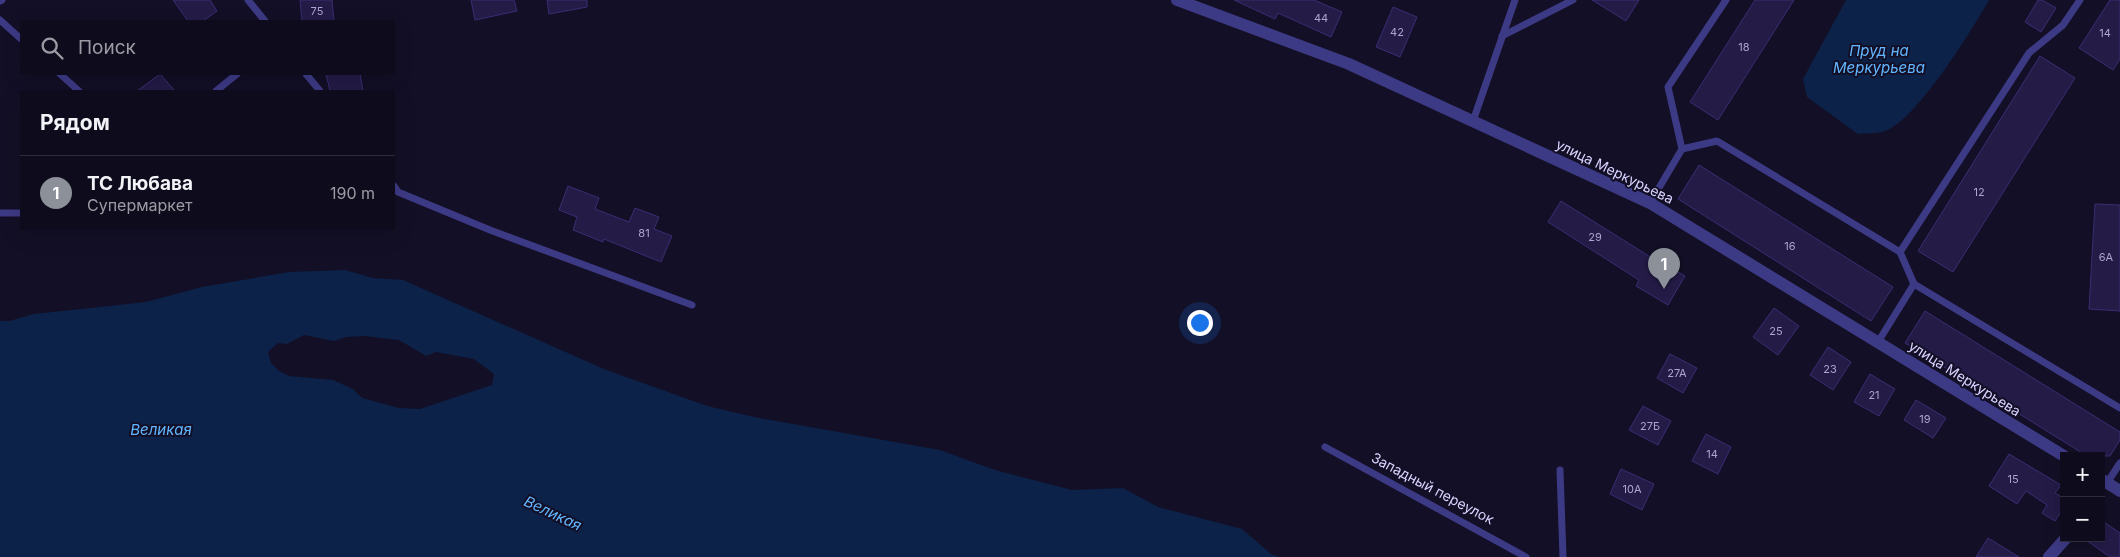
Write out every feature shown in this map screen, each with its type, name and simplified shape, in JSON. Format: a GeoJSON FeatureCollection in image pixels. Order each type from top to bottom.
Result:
{"type":"FeatureCollection","features":[{"type":"Feature","properties":{"kind":"street","name":"улица Меркурьева"},"geometry":{"type":"LineString","coordinates":[[1177,0],[1350,64],[1650,202],[2060,454]]}},
{"type":"Feature","properties":{"kind":"street"},"geometry":{"type":"LineString","coordinates":[[2105,486],[2120,491]]}},
{"type":"Feature","properties":{"kind":"street"},"geometry":{"type":"LineString","coordinates":[[2049,557],[2062,542]]}},
{"type":"Feature","properties":{"kind":"lane"},"geometry":{"type":"LineString","coordinates":[[248,0],[264,20]]}},
{"type":"Feature","properties":{"kind":"lane"},"geometry":{"type":"LineString","coordinates":[[1473,120],[1515,0]]}},
{"type":"Feature","properties":{"kind":"lane"},"geometry":{"type":"LineString","coordinates":[[1502,36],[1573,0]]}},
{"type":"Feature","properties":{"kind":"lane"},"geometry":{"type":"LineString","coordinates":[[1650,202],[1682,148],[1668,87],[1726,0]]}},
{"type":"Feature","properties":{"kind":"lane"},"geometry":{"type":"LineString","coordinates":[[1900,252],[2028,53],[2063,25],[2080,0]]}},
{"type":"Feature","properties":{"kind":"lane"},"geometry":{"type":"LineString","coordinates":[[0,20],[20,38]]}},
{"type":"Feature","properties":{"kind":"lane"},"geometry":{"type":"LineString","coordinates":[[61,75],[78,90]]}},
{"type":"Feature","properties":{"kind":"lane"},"geometry":{"type":"LineString","coordinates":[[217,90],[235,75]]}},
{"type":"Feature","properties":{"kind":"lane"},"geometry":{"type":"LineString","coordinates":[[307,75],[319,90]]}},
{"type":"Feature","properties":{"kind":"lane"},"geometry":{"type":"LineString","coordinates":[[1682,148],[1717,141],[1900,252],[1914,284],[2120,408]]}},
{"type":"Feature","properties":{"kind":"lane"},"geometry":{"type":"LineString","coordinates":[[395,188],[398,192],[490,230],[692,305]]}},
{"type":"Feature","properties":{"kind":"lane"},"geometry":{"type":"LineString","coordinates":[[0,213],[20,213]]}},
{"type":"Feature","properties":{"kind":"lane"},"geometry":{"type":"LineString","coordinates":[[1878,342],[1914,284]]}},
{"type":"Feature","properties":{"kind":"lane","name":"Западный переулок"},"geometry":{"type":"LineString","coordinates":[[1325,447],[1504,543],[1526,557]]}},
{"type":"Feature","properties":{"kind":"lane"},"geometry":{"type":"LineString","coordinates":[[2105,482],[2120,463]]}},
{"type":"Feature","properties":{"kind":"lane"},"geometry":{"type":"LineString","coordinates":[[1560,470],[1562,557]]}},
{"type":"Feature","properties":{"kind":"water","name":"Пруд на Меркурьева"},"geometry":{"type":"Polygon","coordinates":[[[1846,0],[1989,0],[1957,52],[1912,111],[1898,124],[1885,131],[1858,134],[1807,97],[1803,79],[1846,0]]]}},
{"type":"Feature","properties":{"kind":"water","name":"Великая"},"geometry":{"type":"Polygon","coordinates":[[[345,270],[373,278],[403,280],[604,369],[707,406],[759,418],[940,450],[995,470],[1072,490],[1123,488],[1158,507],[1242,529],[1271,554],[1280,557],[0,557],[0,321],[9,321],[34,314],[146,302],[202,287],[289,272],[345,270]],[[304,335],[287,344],[278,343],[268,352],[271,363],[279,371],[289,376],[333,380],[353,389],[362,398],[399,408],[420,409],[492,385],[494,374],[474,359],[436,352],[426,356],[399,340],[365,336],[346,337],[334,341],[304,335]]]}},
{"type":"Feature","properties":{"kind":"building"},"geometry":{"type":"Polygon","coordinates":[[[173,0],[210,0],[217,11],[204,20],[187,20],[173,0]]]}},
{"type":"Feature","properties":{"kind":"building"},"geometry":{"type":"Polygon","coordinates":[[[300,0],[332,0],[334,20],[302,20],[300,0]]]}},
{"type":"Feature","properties":{"kind":"building"},"geometry":{"type":"Polygon","coordinates":[[[471,0],[514,0],[517,11],[475,20],[471,0]]]}},
{"type":"Feature","properties":{"kind":"building"},"geometry":{"type":"Polygon","coordinates":[[[547,0],[587,0],[587,7],[549,14],[547,0]]]}},
{"type":"Feature","properties":{"kind":"building"},"geometry":{"type":"Polygon","coordinates":[[[1234,0],[1314,0],[1342,12],[1331,37],[1278,13],[1275,19],[1234,0]]]}},
{"type":"Feature","properties":{"kind":"building"},"geometry":{"type":"Polygon","coordinates":[[[1592,0],[1639,0],[1626,21],[1592,0]]]}},
{"type":"Feature","properties":{"kind":"building"},"geometry":{"type":"Polygon","coordinates":[[[1755,0],[1794,0],[1718,120],[1690,102],[1755,0]]]}},
{"type":"Feature","properties":{"kind":"building"},"geometry":{"type":"Polygon","coordinates":[[[2038,0],[2042,0],[2056,8],[2041,32],[2025,22],[2038,0]]]}},
{"type":"Feature","properties":{"kind":"building"},"geometry":{"type":"Polygon","coordinates":[[[2110,0],[2120,0],[2120,59],[2113,70],[2079,48],[2110,0]]]}},
{"type":"Feature","properties":{"kind":"building"},"geometry":{"type":"Polygon","coordinates":[[[1393,7],[1417,17],[1400,57],[1376,47],[1393,7]]]}},
{"type":"Feature","properties":{"kind":"building"},"geometry":{"type":"Polygon","coordinates":[[[2040,56],[2075,78],[1953,272],[1918,251],[2040,56]]]}},
{"type":"Feature","properties":{"kind":"building"},"geometry":{"type":"Polygon","coordinates":[[[161,75],[174,90],[138,90],[161,75]]]}},
{"type":"Feature","properties":{"kind":"building"},"geometry":{"type":"Polygon","coordinates":[[[326,75],[360,75],[363,90],[330,90],[326,75]]]}},
{"type":"Feature","properties":{"kind":"building"},"geometry":{"type":"Polygon","coordinates":[[[1699,165],[1893,287],[1871,321],[1678,199],[1699,165]]]}},
{"type":"Feature","properties":{"kind":"building"},"geometry":{"type":"Polygon","coordinates":[[[568,186],[599,198],[595,209],[629,222],[635,208],[659,217],[654,229],[672,236],[661,262],[604,239],[603,242],[573,230],[577,217],[559,210],[568,186]]]}},
{"type":"Feature","properties":{"kind":"building"},"geometry":{"type":"Polygon","coordinates":[[[1561,201],[1652,258],[1685,276],[1668,305],[1636,286],[1639,280],[1548,222],[1561,201]]]}},
{"type":"Feature","properties":{"kind":"building"},"geometry":{"type":"Polygon","coordinates":[[[2095,204],[2120,205],[2120,311],[2089,309],[2095,204]]]}},
{"type":"Feature","properties":{"kind":"building"},"geometry":{"type":"Polygon","coordinates":[[[1774,308],[1799,326],[1778,355],[1753,337],[1774,308]]]}},
{"type":"Feature","properties":{"kind":"building"},"geometry":{"type":"Polygon","coordinates":[[[1925,311],[2120,432],[2120,440],[2110,456],[2105,456],[2105,452],[2081,452],[1905,343],[1925,311]]]}},
{"type":"Feature","properties":{"kind":"building"},"geometry":{"type":"Polygon","coordinates":[[[1828,347],[1851,362],[1833,390],[1810,375],[1828,347]]]}},
{"type":"Feature","properties":{"kind":"building"},"geometry":{"type":"Polygon","coordinates":[[[1670,354],[1697,368],[1683,393],[1657,378],[1670,354]]]}},
{"type":"Feature","properties":{"kind":"building"},"geometry":{"type":"Polygon","coordinates":[[[1870,374],[1895,389],[1879,416],[1854,402],[1870,374]]]}},
{"type":"Feature","properties":{"kind":"building"},"geometry":{"type":"Polygon","coordinates":[[[1916,400],[1946,418],[1933,438],[1904,420],[1916,400]]]}},
{"type":"Feature","properties":{"kind":"building"},"geometry":{"type":"Polygon","coordinates":[[[1643,406],[1671,421],[1658,445],[1629,430],[1643,406]]]}},
{"type":"Feature","properties":{"kind":"building"},"geometry":{"type":"Polygon","coordinates":[[[1706,434],[1731,447],[1718,474],[1692,461],[1706,434]]]}},
{"type":"Feature","properties":{"kind":"building"},"geometry":{"type":"Polygon","coordinates":[[[2009,454],[2060,484],[2055,493],[2060,496],[2060,513],[2055,521],[2042,513],[2047,505],[2026,491],[2017,504],[1989,486],[2009,454]]]}},
{"type":"Feature","properties":{"kind":"building"},"geometry":{"type":"Polygon","coordinates":[[[1621,469],[1654,484],[1642,510],[1610,494],[1621,469]]]}},
{"type":"Feature","properties":{"kind":"building"},"geometry":{"type":"Polygon","coordinates":[[[2105,523],[2120,533],[2120,557],[2110,557],[2089,542],[2105,542],[2105,523]]]}},
{"type":"Feature","properties":{"kind":"building"},"geometry":{"type":"Polygon","coordinates":[[[1988,538],[2019,557],[1976,557],[1988,538]]]}},
{"type":"Feature","properties":{"kind":"place","name":"ТС Любава"},"geometry":{"type":"Point","coordinates":[1664,289]}}]}
